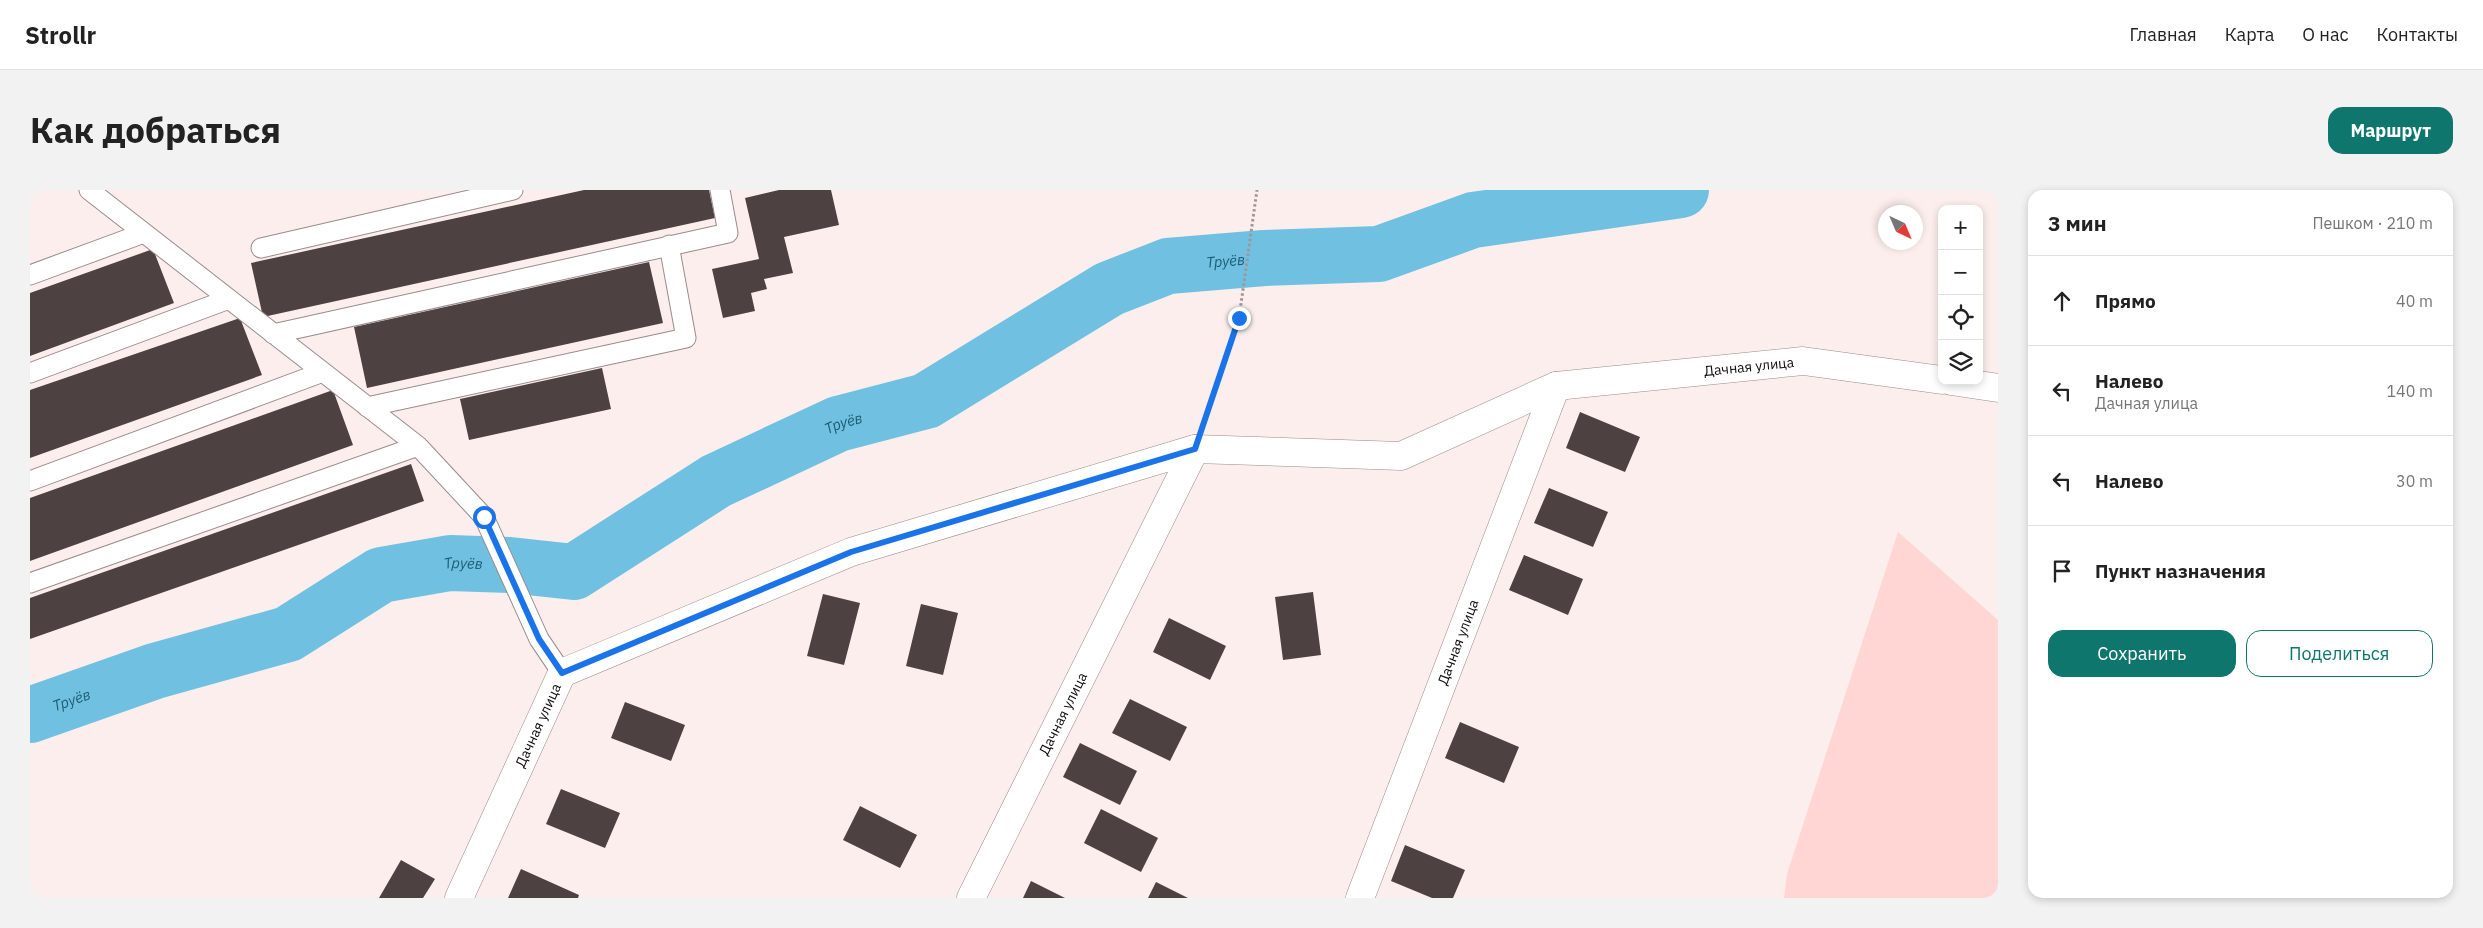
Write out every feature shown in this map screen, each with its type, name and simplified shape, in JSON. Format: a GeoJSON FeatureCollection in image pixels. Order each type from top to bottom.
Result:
{"type":"FeatureCollection","features":[{"type":"Feature","properties":{"kind":"street","name":"Дачная улица"},"geometry":{"type":"LineString","coordinates":[[459,898],[562,673],[851,552],[1195,449],[1401,456],[1556,386],[1803,361],[1938,379]]}},
{"type":"Feature","properties":{"kind":"street"},"geometry":{"type":"LineString","coordinates":[[1978,385],[1998,388]]}},
{"type":"Feature","properties":{"kind":"street","name":"Дачная улица"},"geometry":{"type":"LineString","coordinates":[[1360,898],[1556,386]]}},
{"type":"Feature","properties":{"kind":"street","name":"Дачная улица"},"geometry":{"type":"LineString","coordinates":[[971,898],[1195,449]]}},
{"type":"Feature","properties":{"kind":"lane"},"geometry":{"type":"LineString","coordinates":[[89,190],[418,446],[484,517],[539,639],[562,673]]}},
{"type":"Feature","properties":{"kind":"lane"},"geometry":{"type":"LineString","coordinates":[[261,248],[513,190]]}},
{"type":"Feature","properties":{"kind":"lane"},"geometry":{"type":"LineString","coordinates":[[273,334],[728,233],[720,190]]}},
{"type":"Feature","properties":{"kind":"lane"},"geometry":{"type":"LineString","coordinates":[[30,275],[144,233]]}},
{"type":"Feature","properties":{"kind":"lane"},"geometry":{"type":"LineString","coordinates":[[367,407],[686,338],[669,245]]}},
{"type":"Feature","properties":{"kind":"lane"},"geometry":{"type":"LineString","coordinates":[[30,372],[229,299]]}},
{"type":"Feature","properties":{"kind":"lane"},"geometry":{"type":"LineString","coordinates":[[30,481],[323,372]]}},
{"type":"Feature","properties":{"kind":"lane"},"geometry":{"type":"LineString","coordinates":[[30,583],[418,446]]}},
{"type":"Feature","properties":{"kind":"path"},"geometry":{"type":"LineString","coordinates":[[1195,449],[1239,318],[1256,190]]}},
{"type":"Feature","properties":{"kind":"shaded area"},"geometry":{"type":"Polygon","coordinates":[[[1898,532],[1998,620],[1998,898],[1784,898],[1787,874],[1898,532]]]}},
{"type":"Feature","properties":{"kind":"building"},"geometry":{"type":"Polygon","coordinates":[[[584,190],[709,190],[715,218],[263,317],[251,263],[584,190]]]}},
{"type":"Feature","properties":{"kind":"building"},"geometry":{"type":"Polygon","coordinates":[[[779,190],[831,190],[839,225],[784,237],[793,273],[764,279],[767,289],[751,293],[755,311],[723,318],[712,269],[759,259],[745,198],[779,190]]]}},
{"type":"Feature","properties":{"kind":"building"},"geometry":{"type":"Polygon","coordinates":[[[153,249],[174,303],[30,356],[30,293],[153,249]]]}},
{"type":"Feature","properties":{"kind":"building"},"geometry":{"type":"Polygon","coordinates":[[[649,262],[663,323],[367,388],[354,327],[649,262]]]}},
{"type":"Feature","properties":{"kind":"building"},"geometry":{"type":"Polygon","coordinates":[[[240,318],[262,375],[30,458],[30,390],[240,318]]]}},
{"type":"Feature","properties":{"kind":"building"},"geometry":{"type":"Polygon","coordinates":[[[602,368],[611,409],[469,440],[460,399],[602,368]]]}},
{"type":"Feature","properties":{"kind":"building"},"geometry":{"type":"Polygon","coordinates":[[[333,390],[353,445],[30,561],[30,498],[333,390]]]}},
{"type":"Feature","properties":{"kind":"building"},"geometry":{"type":"Polygon","coordinates":[[[1580,412],[1640,437],[1625,472],[1566,448],[1580,412]]]}},
{"type":"Feature","properties":{"kind":"building"},"geometry":{"type":"Polygon","coordinates":[[[411,464],[424,501],[30,639],[30,598],[411,464]]]}},
{"type":"Feature","properties":{"kind":"building"},"geometry":{"type":"Polygon","coordinates":[[[1549,488],[1608,512],[1593,547],[1534,523],[1549,488]]]}},
{"type":"Feature","properties":{"kind":"building"},"geometry":{"type":"Polygon","coordinates":[[[1524,555],[1583,579],[1568,615],[1509,590],[1524,555]]]}},
{"type":"Feature","properties":{"kind":"building"},"geometry":{"type":"Polygon","coordinates":[[[1313,592],[1321,655],[1283,660],[1275,597],[1313,592]]]}},
{"type":"Feature","properties":{"kind":"building"},"geometry":{"type":"Polygon","coordinates":[[[823,594],[860,603],[844,665],[807,656],[823,594]]]}},
{"type":"Feature","properties":{"kind":"building"},"geometry":{"type":"Polygon","coordinates":[[[921,604],[958,613],[943,675],[906,666],[921,604]]]}},
{"type":"Feature","properties":{"kind":"building"},"geometry":{"type":"Polygon","coordinates":[[[1169,618],[1226,646],[1210,680],[1153,652],[1169,618]]]}},
{"type":"Feature","properties":{"kind":"building"},"geometry":{"type":"Polygon","coordinates":[[[1130,699],[1187,727],[1170,761],[1112,733],[1130,699]]]}},
{"type":"Feature","properties":{"kind":"building"},"geometry":{"type":"Polygon","coordinates":[[[625,702],[685,725],[671,761],[611,738],[625,702]]]}},
{"type":"Feature","properties":{"kind":"building"},"geometry":{"type":"Polygon","coordinates":[[[1460,722],[1519,747],[1504,783],[1445,758],[1460,722]]]}},
{"type":"Feature","properties":{"kind":"building"},"geometry":{"type":"Polygon","coordinates":[[[1080,743],[1137,771],[1120,805],[1063,777],[1080,743]]]}},
{"type":"Feature","properties":{"kind":"building"},"geometry":{"type":"Polygon","coordinates":[[[561,789],[620,813],[605,848],[546,824],[561,789]]]}},
{"type":"Feature","properties":{"kind":"building"},"geometry":{"type":"Polygon","coordinates":[[[860,806],[917,835],[900,868],[843,840],[860,806]]]}},
{"type":"Feature","properties":{"kind":"building"},"geometry":{"type":"Polygon","coordinates":[[[1101,809],[1158,838],[1141,872],[1084,843],[1101,809]]]}},
{"type":"Feature","properties":{"kind":"building"},"geometry":{"type":"Polygon","coordinates":[[[1405,845],[1465,870],[1453,898],[1432,898],[1391,881],[1405,845]]]}},
{"type":"Feature","properties":{"kind":"building"},"geometry":{"type":"Polygon","coordinates":[[[401,860],[435,879],[423,898],[379,898],[401,860]]]}},
{"type":"Feature","properties":{"kind":"building"},"geometry":{"type":"Polygon","coordinates":[[[521,869],[579,895],[578,898],[508,898],[521,869]]]}},
{"type":"Feature","properties":{"kind":"building"},"geometry":{"type":"Polygon","coordinates":[[[1031,881],[1065,898],[1023,898],[1031,881]]]}},
{"type":"Feature","properties":{"kind":"building"},"geometry":{"type":"Polygon","coordinates":[[[1156,882],[1188,898],[1148,898],[1156,882]]]}},
{"type":"Feature","properties":{"kind":"waterway","name":"Труёв"},"geometry":{"type":"LineString","coordinates":[[30,715],[155,671],[288,634],[381,575],[450,563],[510,565],[574,572],[716,481],[838,424],[926,401],[1109,289],[1168,266],[1264,258],[1379,254],[1473,220],[1681,190]]}},
{"type":"Feature","properties":{"kind":"route"},"geometry":{"type":"LineString","coordinates":[[484,517],[539,639],[562,673],[851,552],[1195,449],[1239,318]]}}]}
